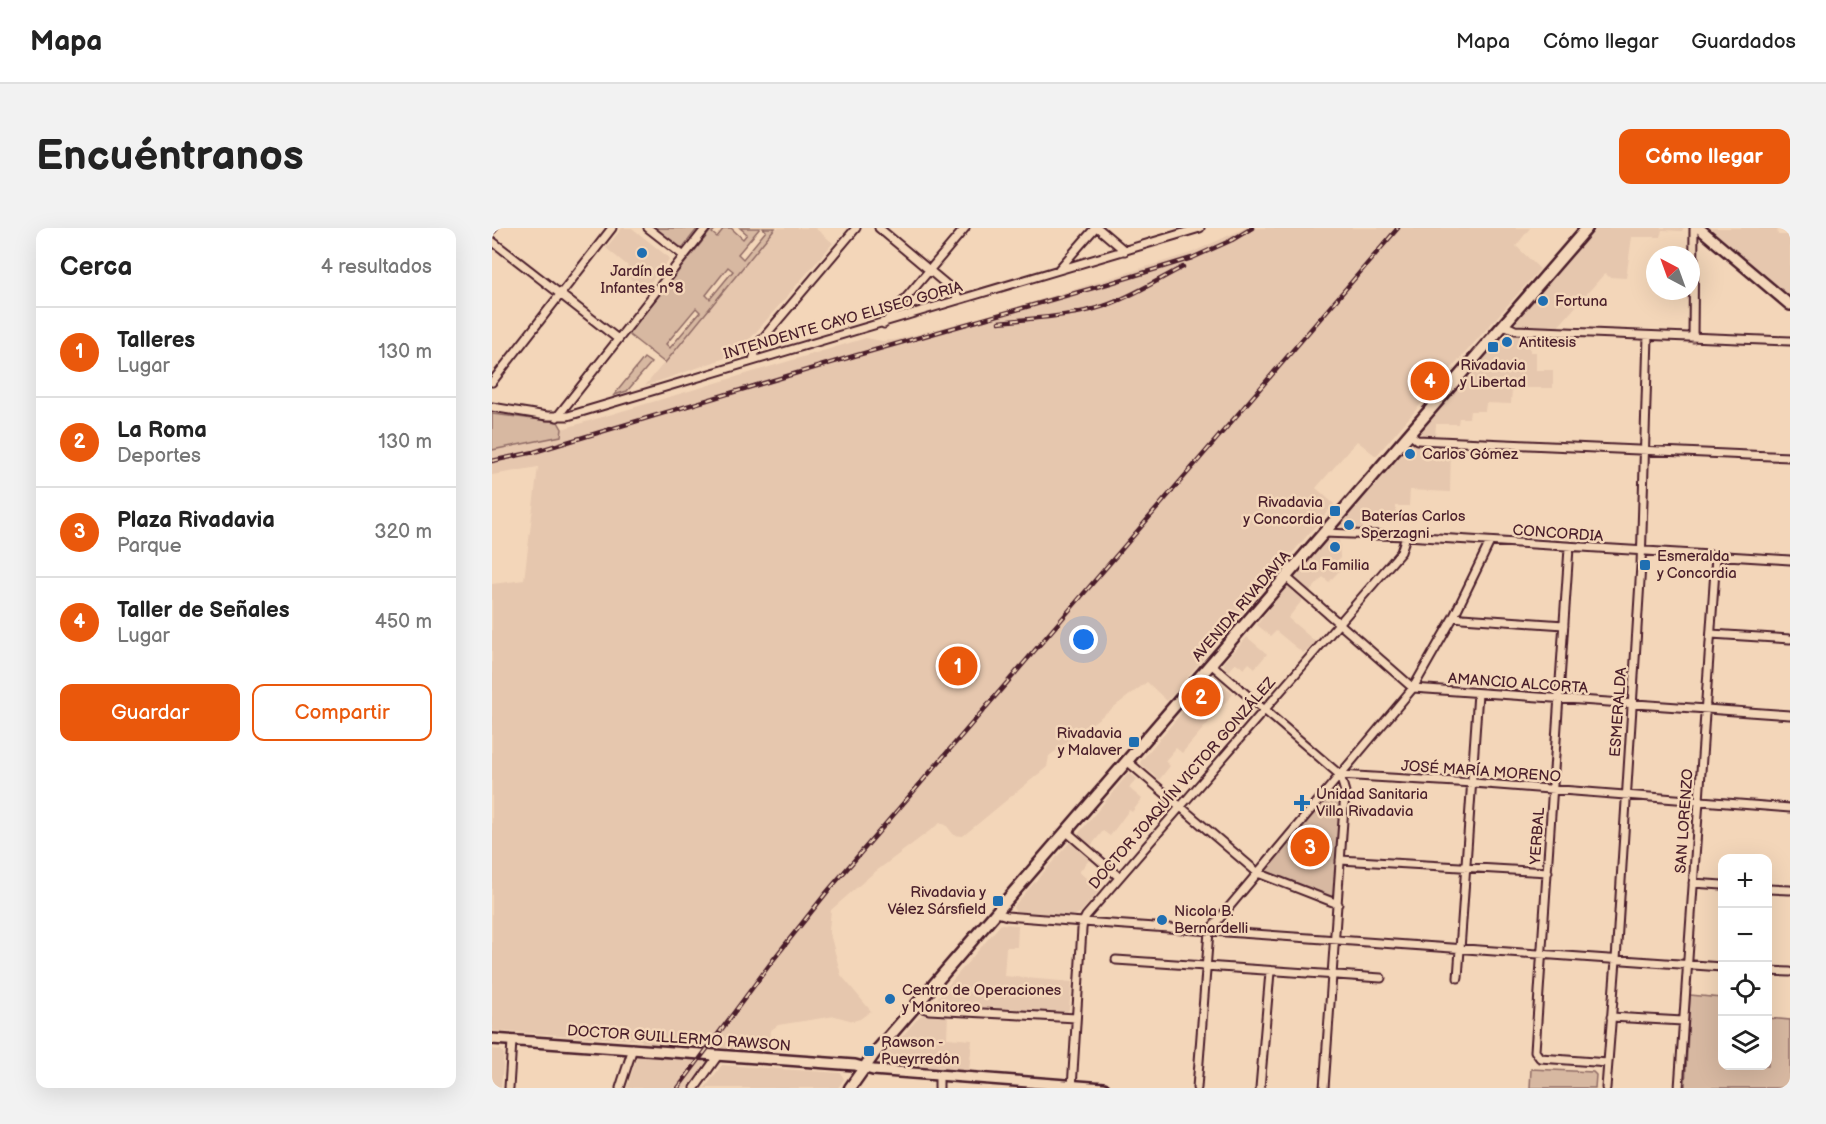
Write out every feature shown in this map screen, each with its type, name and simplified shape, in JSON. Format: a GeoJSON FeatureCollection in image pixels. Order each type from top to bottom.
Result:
{"type":"FeatureCollection","features":[{"type":"Feature","properties":{"kind":"main road","name":"AVENIDA RIVADAVIA"},"geometry":{"type":"LineString","coordinates":[[850,1088],[863,1068],[916,1006],[1587,228]]}},
{"type":"Feature","properties":{"kind":"street"},"geometry":{"type":"LineString","coordinates":[[492,382],[612,228]]}},
{"type":"Feature","properties":{"kind":"street"},"geometry":{"type":"LineString","coordinates":[[648,228],[684,256]]}},
{"type":"Feature","properties":{"kind":"street"},"geometry":{"type":"LineString","coordinates":[[557,417],[706,228]]}},
{"type":"Feature","properties":{"kind":"street"},"geometry":{"type":"LineString","coordinates":[[753,360],[758,344],[856,228]]}},
{"type":"Feature","properties":{"kind":"street"},"geometry":{"type":"LineString","coordinates":[[879,228],[953,290],[959,299]]}},
{"type":"Feature","properties":{"kind":"street"},"geometry":{"type":"LineString","coordinates":[[884,324],[928,269],[965,228]]}},
{"type":"Feature","properties":{"kind":"street"},"geometry":{"type":"LineString","coordinates":[[1058,270],[1097,228],[1125,251]]}},
{"type":"Feature","properties":{"kind":"street","name":"INTENDENTE CAYO ELISEO GORIA"},"geometry":{"type":"LineString","coordinates":[[492,407],[557,417],[568,416],[753,360],[884,324],[959,299],[1200,228]]}},
{"type":"Feature","properties":{"kind":"street"},"geometry":{"type":"LineString","coordinates":[[1697,228],[1790,305]]}},
{"type":"Feature","properties":{"kind":"street"},"geometry":{"type":"LineString","coordinates":[[1693,338],[1697,228]]}},
{"type":"Feature","properties":{"kind":"street"},"geometry":{"type":"LineString","coordinates":[[492,241],[618,339]]}},
{"type":"Feature","properties":{"kind":"street"},"geometry":{"type":"LineString","coordinates":[[1504,325],[1515,330],[1790,341]]}},
{"type":"Feature","properties":{"kind":"street","name":"ESMERALDA"},"geometry":{"type":"LineString","coordinates":[[1606,1088],[1641,552],[1648,336]]}},
{"type":"Feature","properties":{"kind":"street"},"geometry":{"type":"LineString","coordinates":[[492,368],[499,374]]}},
{"type":"Feature","properties":{"kind":"street"},"geometry":{"type":"LineString","coordinates":[[1409,434],[1417,440],[1790,456]]}},
{"type":"Feature","properties":{"kind":"street","name":"CONCORDIA"},"geometry":{"type":"LineString","coordinates":[[1324,533],[1790,560]]}},
{"type":"Feature","properties":{"kind":"street","name":"DOCTOR JOAQUÍN VICTOR GONZÁLEZ"},"geometry":{"type":"LineString","coordinates":[[1083,922],[1119,877],[1401,552],[1406,537]]}},
{"type":"Feature","properties":{"kind":"street"},"geometry":{"type":"LineString","coordinates":[[1197,1088],[1209,931],[1413,688],[1454,616],[1490,542]]}},
{"type":"Feature","properties":{"kind":"street","name":"YERBAL"},"geometry":{"type":"LineString","coordinates":[[1569,548],[1535,1051],[1540,1058],[1608,1063]]}},
{"type":"Feature","properties":{"kind":"street","name":"SAN LORENZO"},"geometry":{"type":"LineString","coordinates":[[1679,1088],[1716,556]]}},
{"type":"Feature","properties":{"kind":"street"},"geometry":{"type":"LineString","coordinates":[[1286,578],[1413,688]]}},
{"type":"Feature","properties":{"kind":"street"},"geometry":{"type":"LineString","coordinates":[[1454,616],[1564,625]]}},
{"type":"Feature","properties":{"kind":"street"},"geometry":{"type":"LineString","coordinates":[[1711,634],[1790,639]]}},
{"type":"Feature","properties":{"kind":"street"},"geometry":{"type":"LineString","coordinates":[[1211,664],[1340,775],[1345,792],[1324,1088]]}},
{"type":"Feature","properties":{"kind":"street","name":"AMANCIO ALCORTA"},"geometry":{"type":"LineString","coordinates":[[1413,688],[1790,716]]}},
{"type":"Feature","properties":{"kind":"street"},"geometry":{"type":"LineString","coordinates":[[1458,978],[1478,693]]}},
{"type":"Feature","properties":{"kind":"street"},"geometry":{"type":"LineString","coordinates":[[1127,761],[1258,873],[1338,904]]}},
{"type":"Feature","properties":{"kind":"street","name":"JOSÉ MARÍA MORENO"},"geometry":{"type":"LineString","coordinates":[[1340,775],[1790,808]]}},
{"type":"Feature","properties":{"kind":"street"},"geometry":{"type":"LineString","coordinates":[[1067,832],[1119,877]]}},
{"type":"Feature","properties":{"kind":"street"},"geometry":{"type":"LineString","coordinates":[[1340,860],[1548,872]]}},
{"type":"Feature","properties":{"kind":"street"},"geometry":{"type":"LineString","coordinates":[[1693,883],[1718,885]]}},
{"type":"Feature","properties":{"kind":"street"},"geometry":{"type":"LineString","coordinates":[[1772,889],[1790,890]]}},
{"type":"Feature","properties":{"kind":"street"},"geometry":{"type":"LineString","coordinates":[[997,913],[1007,916],[1083,922],[1718,967]]}},
{"type":"Feature","properties":{"kind":"street"},"geometry":{"type":"LineString","coordinates":[[1072,1087],[1083,922]]}},
{"type":"Feature","properties":{"kind":"street"},"geometry":{"type":"LineString","coordinates":[[1116,960],[1381,978]]}},
{"type":"Feature","properties":{"kind":"street"},"geometry":{"type":"LineString","coordinates":[[1772,970],[1790,972]]}},
{"type":"Feature","properties":{"kind":"street"},"geometry":{"type":"LineString","coordinates":[[1260,1088],[1270,972]]}},
{"type":"Feature","properties":{"kind":"street"},"geometry":{"type":"LineString","coordinates":[[916,1006],[929,1010],[1076,1018]]}},
{"type":"Feature","properties":{"kind":"street"},"geometry":{"type":"LineString","coordinates":[[1611,1017],[1683,1021]]}},
{"type":"Feature","properties":{"kind":"street","name":"DOCTOR GUILLERMO RAWSON"},"geometry":{"type":"LineString","coordinates":[[492,1039],[633,1048],[717,1057],[855,1065],[873,1070],[1104,1088]]}},
{"type":"Feature","properties":{"kind":"street"},"geometry":{"type":"LineString","coordinates":[[509,1088],[512,1041]]}},
{"type":"Feature","properties":{"kind":"street"},"geometry":{"type":"LineString","coordinates":[[620,1088],[633,1048]]}},
{"type":"Feature","properties":{"kind":"street"},"geometry":{"type":"LineString","coordinates":[[695,1088],[717,1057]]}},
{"type":"Feature","properties":{"kind":"street"},"geometry":{"type":"LineString","coordinates":[[939,1076],[939,1088]]}},
{"type":"Feature","properties":{"kind":"shaded area"},"geometry":{"type":"Polygon","coordinates":[[[622,228],[632,228],[668,257],[669,260],[644,290],[623,273],[628,266],[606,248],[622,228]]]}},
{"type":"Feature","properties":{"kind":"shaded area"},"geometry":{"type":"Polygon","coordinates":[[[654,228],[698,228],[683,247],[678,247],[654,228]]]}},
{"type":"Feature","properties":{"kind":"shaded area"},"geometry":{"type":"Polygon","coordinates":[[[713,228],[716,228],[712,233],[717,237],[724,228],[731,228],[743,239],[747,234],[740,228],[760,228],[738,254],[743,259],[766,231],[763,228],[775,228],[665,363],[628,334],[713,228]],[[728,267],[706,295],[710,299],[733,271],[728,267]],[[696,308],[666,344],[670,348],[700,312],[696,308]]]}},
{"type":"Feature","properties":{"kind":"shaded area"},"geometry":{"type":"Polygon","coordinates":[[[775,228],[815,228],[833,243],[737,354],[645,386],[775,228]]]}},
{"type":"Feature","properties":{"kind":"shaded area"},"geometry":{"type":"Polygon","coordinates":[[[1245,228],[1530,228],[1516,246],[1540,269],[1376,456],[1357,441],[1316,488],[1334,504],[1167,701],[1147,682],[1049,756],[1047,767],[963,836],[954,835],[946,825],[940,823],[871,875],[831,910],[829,930],[841,975],[871,1011],[860,1019],[853,1021],[835,1016],[778,1025],[770,1031],[768,1054],[716,1047],[688,1088],[627,1088],[642,1040],[492,1031],[492,584],[524,580],[538,467],[492,475],[492,450],[560,436],[562,429],[866,338],[882,341],[895,340],[1001,312],[1191,253],[1245,228]]]}},
{"type":"Feature","properties":{"kind":"shaded area"},"geometry":{"type":"Polygon","coordinates":[[[1594,228],[1684,228],[1682,231],[1662,230],[1660,237],[1632,237],[1626,278],[1609,277],[1605,273],[1557,328],[1516,324],[1516,318],[1594,228]]]}},
{"type":"Feature","properties":{"kind":"shaded area"},"geometry":{"type":"Polygon","coordinates":[[[1704,228],[1777,228],[1778,235],[1790,235],[1790,301],[1704,228]]]}},
{"type":"Feature","properties":{"kind":"shaded area"},"geometry":{"type":"Polygon","coordinates":[[[1506,333],[1530,334],[1530,352],[1536,352],[1536,370],[1553,370],[1553,388],[1512,388],[1511,404],[1486,403],[1485,411],[1470,411],[1469,418],[1459,418],[1458,424],[1436,424],[1435,437],[1422,435],[1421,429],[1506,333]]]}},
{"type":"Feature","properties":{"kind":"shaded area"},"geometry":{"type":"Polygon","coordinates":[[[644,358],[651,363],[627,391],[614,395],[644,358]]]}},
{"type":"Feature","properties":{"kind":"shaded area"},"geometry":{"type":"Polygon","coordinates":[[[492,414],[558,422],[562,429],[561,436],[492,450],[492,414]]]}},
{"type":"Feature","properties":{"kind":"shaded area"},"geometry":{"type":"Polygon","coordinates":[[[1410,442],[1451,448],[1450,492],[1410,490],[1409,506],[1396,506],[1396,519],[1364,518],[1363,528],[1341,530],[1340,522],[1410,442]]]}},
{"type":"Feature","properties":{"kind":"shaded area"},"geometry":{"type":"Polygon","coordinates":[[[1329,537],[1339,538],[1340,558],[1335,565],[1341,569],[1329,582],[1323,577],[1309,593],[1293,577],[1329,537]]]}},
{"type":"Feature","properties":{"kind":"shaded area"},"geometry":{"type":"Polygon","coordinates":[[[1289,586],[1304,598],[1288,618],[1317,643],[1303,653],[1276,631],[1271,636],[1257,625],[1285,587],[1289,586]]]}},
{"type":"Feature","properties":{"kind":"shaded area"},"geometry":{"type":"Polygon","coordinates":[[[1247,637],[1267,654],[1255,668],[1249,663],[1244,669],[1236,663],[1229,671],[1224,663],[1247,637]]]}},
{"type":"Feature","properties":{"kind":"shaded area"},"geometry":{"type":"Polygon","coordinates":[[[1214,677],[1233,694],[1182,753],[1176,748],[1165,761],[1170,766],[1159,780],[1140,763],[1141,761],[1214,677]]]}},
{"type":"Feature","properties":{"kind":"shaded area"},"geometry":{"type":"Polygon","coordinates":[[[1128,774],[1137,779],[1129,788],[1142,799],[1132,812],[1129,810],[1110,836],[1103,831],[1090,847],[1078,837],[1078,834],[1128,774]]]}},
{"type":"Feature","properties":{"kind":"shaded area"},"geometry":{"type":"Polygon","coordinates":[[[1340,775],[1340,860],[1338,904],[1258,873],[1340,775]]]}},
{"type":"Feature","properties":{"kind":"shaded area"},"geometry":{"type":"Polygon","coordinates":[[[1069,843],[1072,843],[1090,859],[1079,872],[1100,890],[1080,913],[1074,916],[1015,911],[1013,907],[1069,843]]]}},
{"type":"Feature","properties":{"kind":"shaded area"},"geometry":{"type":"Polygon","coordinates":[[[1001,924],[1018,925],[1017,947],[1006,947],[1004,976],[1072,982],[1067,1012],[936,1004],[938,997],[1001,924]]]}},
{"type":"Feature","properties":{"kind":"shaded area"},"geometry":{"type":"Polygon","coordinates":[[[1690,995],[1718,998],[1718,1070],[1772,1070],[1772,1018],[1790,1020],[1790,1088],[1685,1088],[1690,995]]]}},
{"type":"Feature","properties":{"kind":"shaded area"},"geometry":{"type":"Polygon","coordinates":[[[926,1013],[948,1015],[947,1038],[972,1040],[969,1072],[879,1066],[879,1063],[919,1017],[926,1013]]]}},
{"type":"Feature","properties":{"kind":"shaded area"},"geometry":{"type":"Polygon","coordinates":[[[492,1049],[501,1050],[504,1054],[501,1088],[492,1088],[492,1049]]]}},
{"type":"Feature","properties":{"kind":"shaded area"},"geometry":{"type":"Polygon","coordinates":[[[722,1065],[841,1073],[844,1079],[838,1088],[705,1088],[722,1065]]]}},
{"type":"Feature","properties":{"kind":"shaded area"},"geometry":{"type":"Polygon","coordinates":[[[1531,1069],[1593,1072],[1596,1075],[1595,1088],[1530,1088],[1531,1069]]]}},
{"type":"Feature","properties":{"kind":"railway"},"geometry":{"type":"LineString","coordinates":[[492,461],[534,452],[1192,258],[1252,228]]}},
{"type":"Feature","properties":{"kind":"railway"},"geometry":{"type":"LineString","coordinates":[[678,1088],[773,960],[827,892],[1398,228]]}},
{"type":"Feature","properties":{"kind":"railway"},"geometry":{"type":"LineString","coordinates":[[999,322],[1091,310],[1134,293],[1183,267]]}},
{"type":"Feature","properties":{"kind":"place","name":"Jardín de Infantes n°8"},"geometry":{"type":"Point","coordinates":[642,253]}},
{"type":"Feature","properties":{"kind":"place","name":"Fortuna"},"geometry":{"type":"Point","coordinates":[1543,301]}},
{"type":"Feature","properties":{"kind":"place","name":"Antitesis"},"geometry":{"type":"Point","coordinates":[1507,342]}},
{"type":"Feature","properties":{"kind":"place","name":"Rivadavia y Libertad"},"geometry":{"type":"Point","coordinates":[1493,347]}},
{"type":"Feature","properties":{"kind":"place","name":"Taller de Señales"},"geometry":{"type":"Point","coordinates":[1430,381]}},
{"type":"Feature","properties":{"kind":"place","name":"Carlos Gómez"},"geometry":{"type":"Point","coordinates":[1410,454]}},
{"type":"Feature","properties":{"kind":"place","name":"Rivadavia y Concordia"},"geometry":{"type":"Point","coordinates":[1335,511]}},
{"type":"Feature","properties":{"kind":"place","name":"Baterías Carlos Sperzagni"},"geometry":{"type":"Point","coordinates":[1349,525]}},
{"type":"Feature","properties":{"kind":"place","name":"La Familia"},"geometry":{"type":"Point","coordinates":[1335,547]}},
{"type":"Feature","properties":{"kind":"place","name":"Esmeralda y Concordia"},"geometry":{"type":"Point","coordinates":[1645,565]}},
{"type":"Feature","properties":{"kind":"place","name":"Talleres"},"geometry":{"type":"Point","coordinates":[958,666]}},
{"type":"Feature","properties":{"kind":"place","name":"La Roma"},"geometry":{"type":"Point","coordinates":[1201,697]}},
{"type":"Feature","properties":{"kind":"place","name":"Rivadavia y Malaver"},"geometry":{"type":"Point","coordinates":[1134,742]}},
{"type":"Feature","properties":{"kind":"place","name":"Unidad Sanitaria Villa Rivadavia"},"geometry":{"type":"Point","coordinates":[1302,803]}},
{"type":"Feature","properties":{"kind":"place","name":"Plaza Rivadavia"},"geometry":{"type":"Point","coordinates":[1310,847]}},
{"type":"Feature","properties":{"kind":"place","name":"Rivadavia y Vélez Sársfield"},"geometry":{"type":"Point","coordinates":[998,901]}},
{"type":"Feature","properties":{"kind":"place","name":"Nicola B. Bernardelli"},"geometry":{"type":"Point","coordinates":[1162,920]}},
{"type":"Feature","properties":{"kind":"place","name":"Centro de Operaciones y Monitoreo"},"geometry":{"type":"Point","coordinates":[890,999]}},
{"type":"Feature","properties":{"kind":"place","name":"Rawson - Pueyrredón"},"geometry":{"type":"Point","coordinates":[869,1051]}}]}
